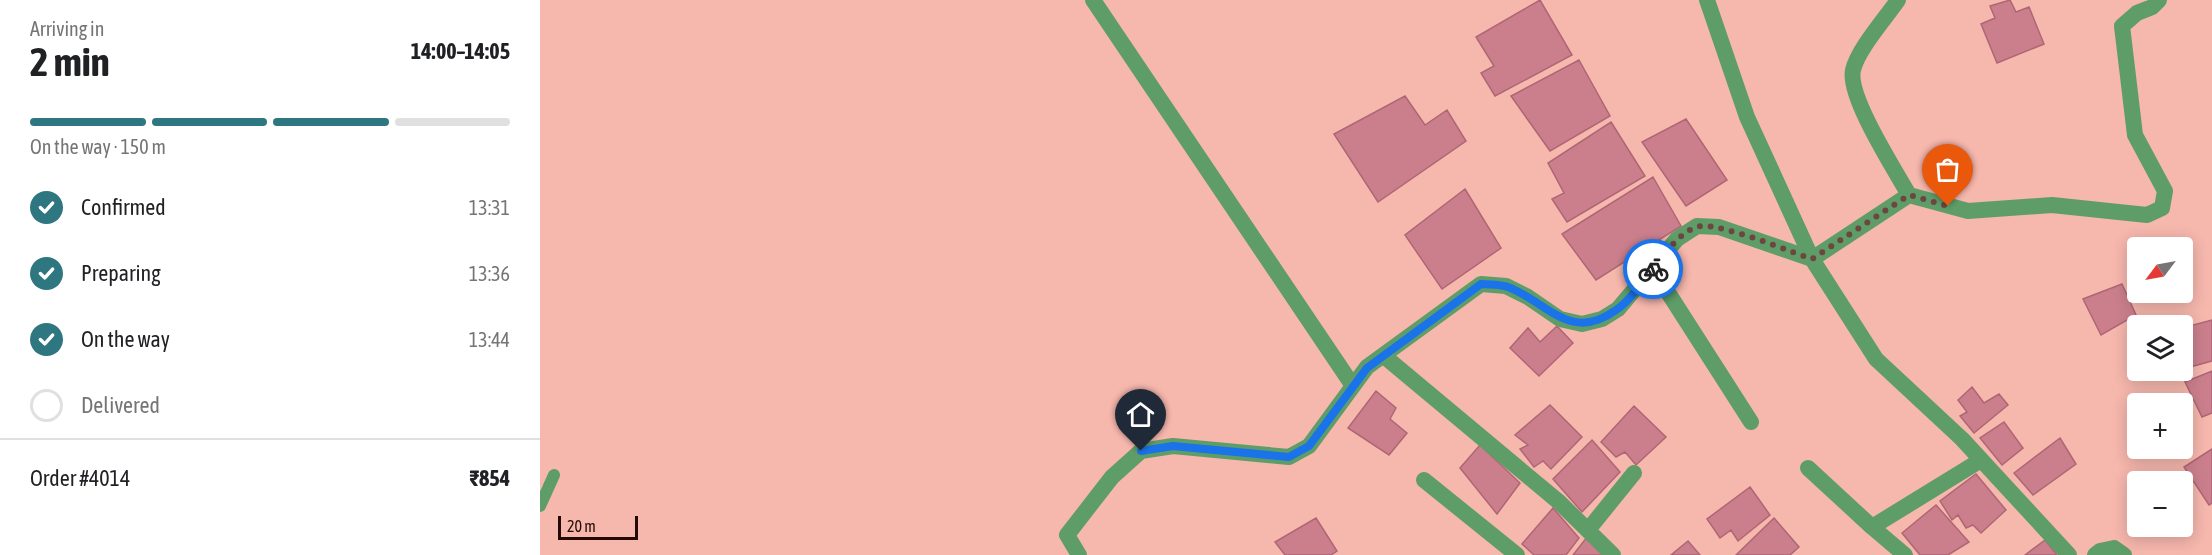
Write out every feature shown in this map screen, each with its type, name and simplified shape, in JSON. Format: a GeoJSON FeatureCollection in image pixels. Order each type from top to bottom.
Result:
{"type":"FeatureCollection","features":[{"type":"Feature","properties":{"kind":"street"},"geometry":{"type":"LineString","coordinates":[[1093,0],[1353,386]]}},
{"type":"Feature","properties":{"kind":"street"},"geometry":{"type":"LineString","coordinates":[[1707,0],[1747,117],[1812,259],[1876,359],[1981,460],[2069,555]]}},
{"type":"Feature","properties":{"kind":"street"},"geometry":{"type":"LineString","coordinates":[[1898,0],[1863,50],[1852,71],[1856,98],[1909,195],[1968,211],[2052,205],[2147,215],[2162,208],[2165,191],[2135,135],[2122,26],[2137,12],[2152,7],[2159,0]]}},
{"type":"Feature","properties":{"kind":"street"},"geometry":{"type":"LineString","coordinates":[[1812,259],[1909,195]]}},
{"type":"Feature","properties":{"kind":"street"},"geometry":{"type":"LineString","coordinates":[[1079,555],[1066,535],[1112,477],[1141,451],[1173,446],[1289,457],[1309,446],[1367,368],[1481,284],[1506,286],[1528,297],[1560,319],[1582,324],[1602,319],[1618,309],[1677,239],[1697,226],[1719,227],[1812,259]]}},
{"type":"Feature","properties":{"kind":"street"},"geometry":{"type":"LineString","coordinates":[[1653,269],[1751,422]]}},
{"type":"Feature","properties":{"kind":"street"},"geometry":{"type":"LineString","coordinates":[[1384,356],[1559,502],[1613,555]]}},
{"type":"Feature","properties":{"kind":"street"},"geometry":{"type":"LineString","coordinates":[[1872,527],[1981,460]]}},
{"type":"Feature","properties":{"kind":"street"},"geometry":{"type":"LineString","coordinates":[[1808,468],[1905,555]]}},
{"type":"Feature","properties":{"kind":"street"},"geometry":{"type":"LineString","coordinates":[[1588,530],[1634,473]]}},
{"type":"Feature","properties":{"kind":"street"},"geometry":{"type":"LineString","coordinates":[[1424,480],[1517,555]]}},
{"type":"Feature","properties":{"kind":"street"},"geometry":{"type":"LineString","coordinates":[[2095,555],[2100,551],[2114,548],[2124,555]]}},
{"type":"Feature","properties":{"kind":"lane"},"geometry":{"type":"LineString","coordinates":[[540,506],[554,476]]}},
{"type":"Feature","properties":{"kind":"building"},"geometry":{"type":"Polygon","coordinates":[[[1540,0],[1572,55],[1495,96],[1481,73],[1494,66],[1476,37],[1540,0]]]}},
{"type":"Feature","properties":{"kind":"building"},"geometry":{"type":"Polygon","coordinates":[[[2010,0],[2016,12],[2029,7],[2044,44],[1997,63],[1981,24],[1995,18],[1990,6],[2010,0]]]}},
{"type":"Feature","properties":{"kind":"building"},"geometry":{"type":"Polygon","coordinates":[[[1579,60],[1610,116],[1550,151],[1511,96],[1579,60]]]}},
{"type":"Feature","properties":{"kind":"building"},"geometry":{"type":"Polygon","coordinates":[[[1405,96],[1425,125],[1447,110],[1466,141],[1378,202],[1334,134],[1405,96]]]}},
{"type":"Feature","properties":{"kind":"building"},"geometry":{"type":"Polygon","coordinates":[[[1686,119],[1727,180],[1686,206],[1642,142],[1686,119]]]}},
{"type":"Feature","properties":{"kind":"building"},"geometry":{"type":"Polygon","coordinates":[[[1611,122],[1645,176],[1567,222],[1552,199],[1564,193],[1548,163],[1611,122]]]}},
{"type":"Feature","properties":{"kind":"building"},"geometry":{"type":"Polygon","coordinates":[[[1653,177],[1681,226],[1596,280],[1562,234],[1653,177]]]}},
{"type":"Feature","properties":{"kind":"building"},"geometry":{"type":"Polygon","coordinates":[[[1465,189],[1501,248],[1442,289],[1405,235],[1465,189]]]}},
{"type":"Feature","properties":{"kind":"building"},"geometry":{"type":"Polygon","coordinates":[[[2122,284],[2127,295],[2127,303],[2131,303],[2136,315],[2127,315],[2127,320],[2101,335],[2083,299],[2122,284]]]}},
{"type":"Feature","properties":{"kind":"building"},"geometry":{"type":"Polygon","coordinates":[[[2212,320],[2212,361],[2193,366],[2193,325],[2212,320]]]}},
{"type":"Feature","properties":{"kind":"building"},"geometry":{"type":"Polygon","coordinates":[[[1557,326],[1573,343],[1539,376],[1510,348],[1528,328],[1540,342],[1557,326]]]}},
{"type":"Feature","properties":{"kind":"building"},"geometry":{"type":"Polygon","coordinates":[[[2212,371],[2212,413],[2202,417],[2193,398],[2193,393],[2190,393],[2185,382],[2193,381],[2193,379],[2212,371]]]}},
{"type":"Feature","properties":{"kind":"building"},"geometry":{"type":"Polygon","coordinates":[[[1972,387],[1984,403],[1999,394],[2008,405],[1974,433],[1960,416],[1967,412],[1958,400],[1972,387]]]}},
{"type":"Feature","properties":{"kind":"building"},"geometry":{"type":"Polygon","coordinates":[[[1376,391],[1396,408],[1390,419],[1407,433],[1389,455],[1348,428],[1376,391]]]}},
{"type":"Feature","properties":{"kind":"building"},"geometry":{"type":"Polygon","coordinates":[[[1550,405],[1582,437],[1551,469],[1543,461],[1534,467],[1520,449],[1528,445],[1515,435],[1550,405]]]}},
{"type":"Feature","properties":{"kind":"building"},"geometry":{"type":"Polygon","coordinates":[[[1634,406],[1666,437],[1636,465],[1625,452],[1616,457],[1601,442],[1634,406]]]}},
{"type":"Feature","properties":{"kind":"building"},"geometry":{"type":"Polygon","coordinates":[[[2004,422],[2023,448],[2002,465],[1980,438],[2004,422]]]}},
{"type":"Feature","properties":{"kind":"building"},"geometry":{"type":"Polygon","coordinates":[[[2060,438],[2076,464],[2033,495],[2014,473],[2060,438]]]}},
{"type":"Feature","properties":{"kind":"building"},"geometry":{"type":"Polygon","coordinates":[[[1592,440],[1620,472],[1582,512],[1553,479],[1592,440]]]}},
{"type":"Feature","properties":{"kind":"building"},"geometry":{"type":"Polygon","coordinates":[[[1480,445],[1520,483],[1497,514],[1460,468],[1480,445]]]}},
{"type":"Feature","properties":{"kind":"building"},"geometry":{"type":"Polygon","coordinates":[[[2212,449],[2212,503],[2209,505],[2193,481],[2193,471],[2187,471],[2184,467],[2212,449]]]}},
{"type":"Feature","properties":{"kind":"building"},"geometry":{"type":"Polygon","coordinates":[[[1976,474],[2006,510],[1981,533],[1973,525],[1966,528],[1958,515],[1952,520],[1940,501],[1976,474]]]}},
{"type":"Feature","properties":{"kind":"building"},"geometry":{"type":"Polygon","coordinates":[[[1750,487],[1770,515],[1738,541],[1731,530],[1720,538],[1707,519],[1750,487]]]}},
{"type":"Feature","properties":{"kind":"building"},"geometry":{"type":"Polygon","coordinates":[[[1936,505],[1969,542],[1948,555],[1920,555],[1902,533],[1936,505]]]}},
{"type":"Feature","properties":{"kind":"building"},"geometry":{"type":"Polygon","coordinates":[[[1553,508],[1579,538],[1566,555],[1534,555],[1522,544],[1553,508]]]}},
{"type":"Feature","properties":{"kind":"building"},"geometry":{"type":"Polygon","coordinates":[[[1316,518],[1337,551],[1331,555],[1285,555],[1275,542],[1316,518]]]}},
{"type":"Feature","properties":{"kind":"building"},"geometry":{"type":"Polygon","coordinates":[[[1774,518],[1799,547],[1790,555],[1736,555],[1774,518]]]}},
{"type":"Feature","properties":{"kind":"building"},"geometry":{"type":"Polygon","coordinates":[[[1587,537],[1606,555],[1573,555],[1587,537]]]}},
{"type":"Feature","properties":{"kind":"building"},"geometry":{"type":"Polygon","coordinates":[[[2045,540],[2057,555],[2025,555],[2045,540]]]}},
{"type":"Feature","properties":{"kind":"building"},"geometry":{"type":"Polygon","coordinates":[[[1688,541],[1700,555],[1671,555],[1688,541]]]}},
{"type":"Feature","properties":{"kind":"way so far"},"geometry":{"type":"LineString","coordinates":[[1653,269],[1677,239],[1697,226],[1719,227],[1812,259],[1909,195],[1948,206]]}},
{"type":"Feature","properties":{"kind":"route"},"geometry":{"type":"LineString","coordinates":[[1141,451],[1173,446],[1289,457],[1309,446],[1367,368],[1481,284],[1506,286],[1528,297],[1560,319],[1582,324],[1602,319],[1618,309],[1653,269]]}}]}
